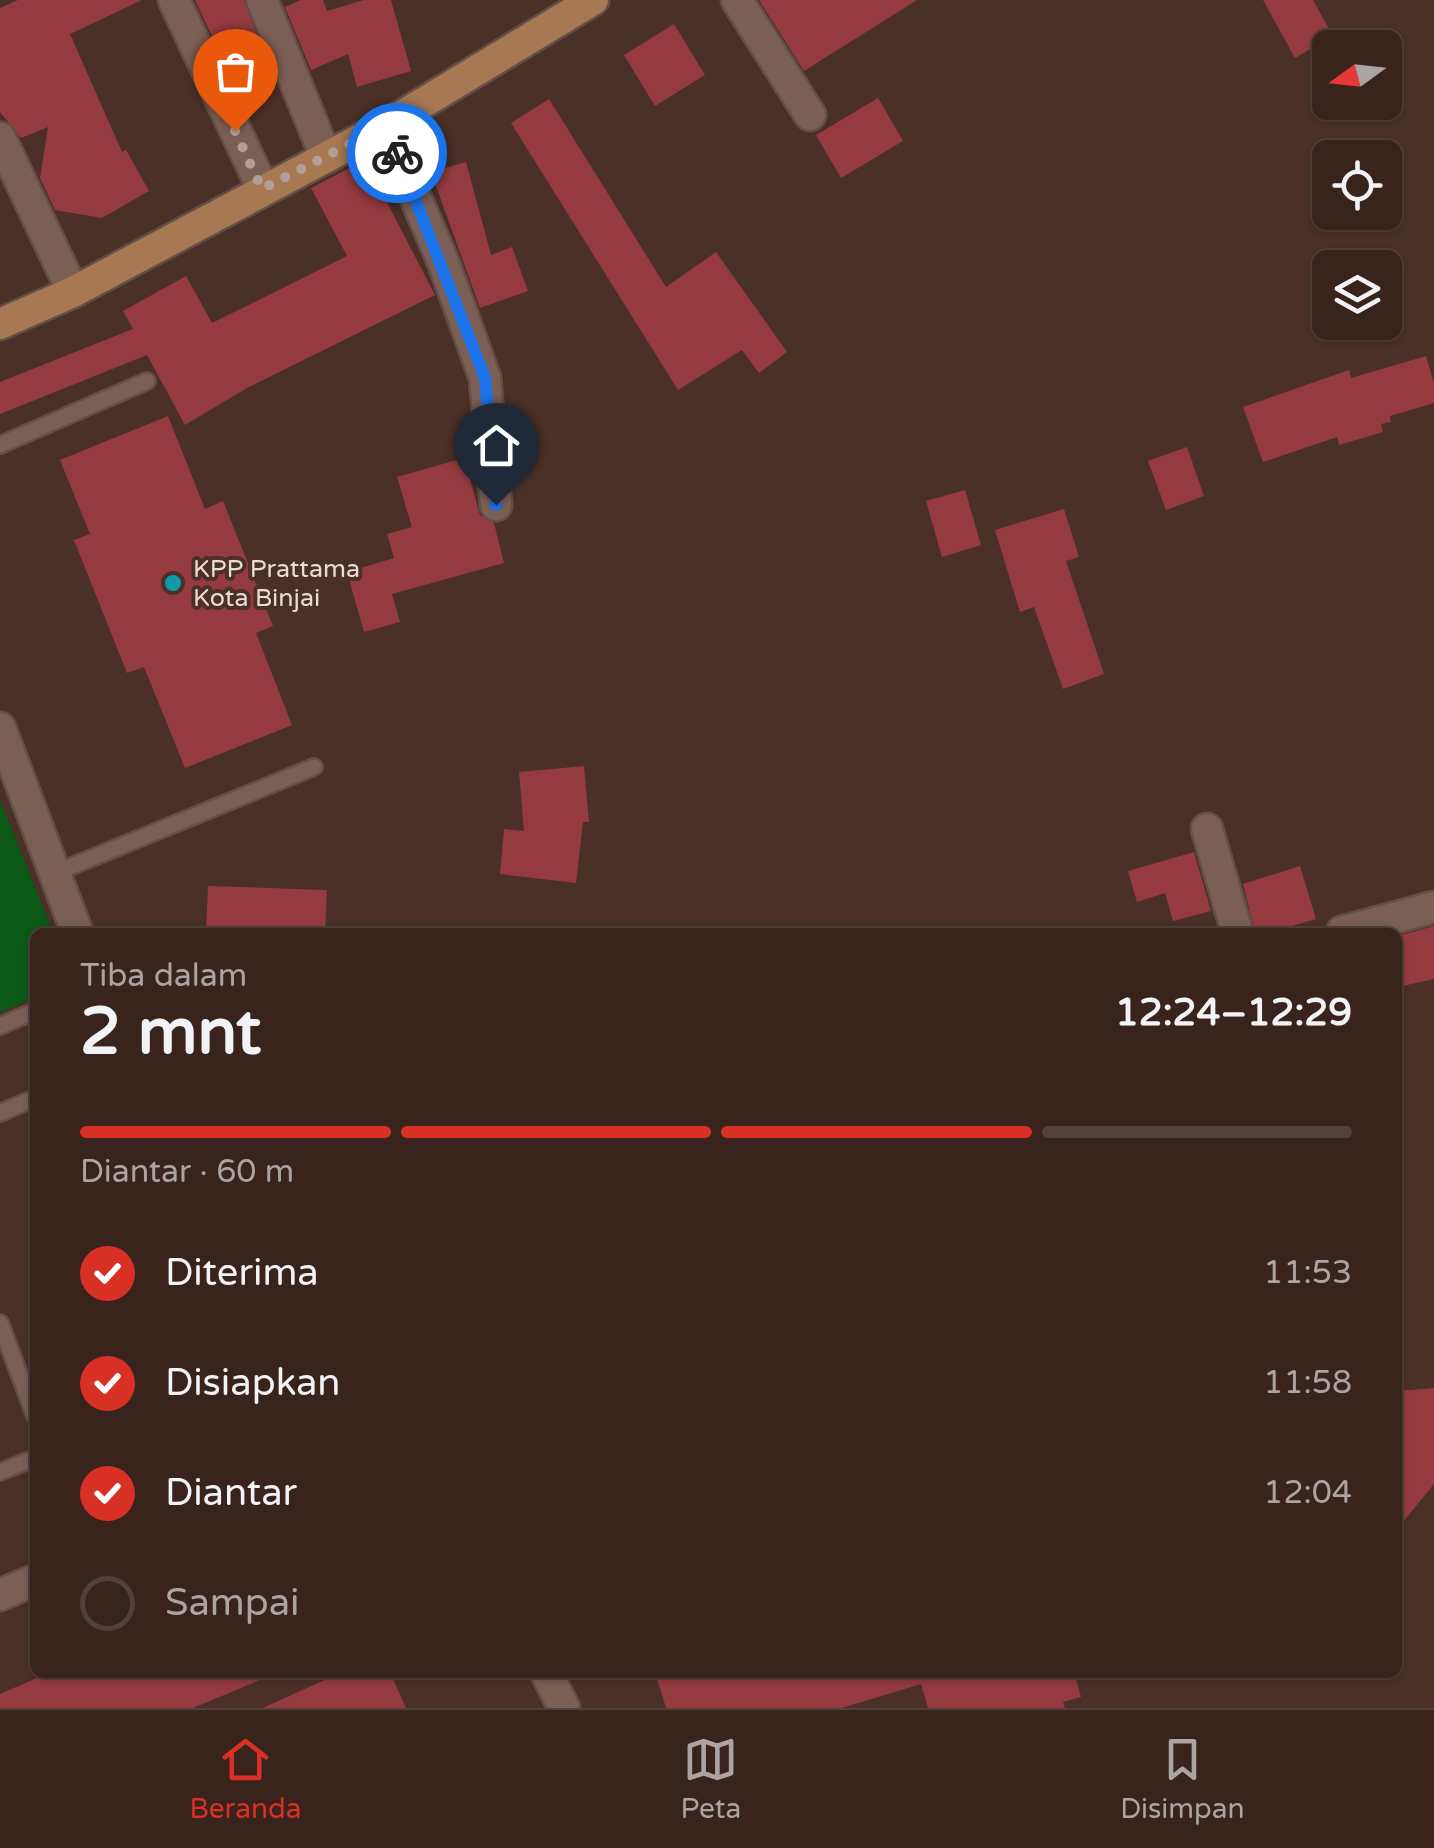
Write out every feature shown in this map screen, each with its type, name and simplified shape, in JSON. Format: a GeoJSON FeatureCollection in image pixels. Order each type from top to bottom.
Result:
{"type":"FeatureCollection","features":[{"type":"Feature","properties":{"kind":"main road"},"geometry":{"type":"LineString","coordinates":[[0,324],[73,292],[385,126],[593,0]]}},
{"type":"Feature","properties":{"kind":"street"},"geometry":{"type":"LineString","coordinates":[[174,0],[262,189]]}},
{"type":"Feature","properties":{"kind":"street"},"geometry":{"type":"LineString","coordinates":[[262,0],[325,155]]}},
{"type":"Feature","properties":{"kind":"street"},"geometry":{"type":"LineString","coordinates":[[737,0],[810,115]]}},
{"type":"Feature","properties":{"kind":"street"},"geometry":{"type":"LineString","coordinates":[[385,126],[444,264],[485,378],[496,505]]}},
{"type":"Feature","properties":{"kind":"street"},"geometry":{"type":"LineString","coordinates":[[0,138],[73,292]]}},
{"type":"Feature","properties":{"kind":"street"},"geometry":{"type":"LineString","coordinates":[[0,728],[76,928]]}},
{"type":"Feature","properties":{"kind":"street"},"geometry":{"type":"LineString","coordinates":[[1207,829],[1236,928]]}},
{"type":"Feature","properties":{"kind":"street"},"geometry":{"type":"LineString","coordinates":[[1357,928],[1434,907]]}},
{"type":"Feature","properties":{"kind":"street"},"geometry":{"type":"LineString","coordinates":[[0,1595],[30,1582]]}},
{"type":"Feature","properties":{"kind":"street"},"geometry":{"type":"LineString","coordinates":[[555,1678],[564,1708]]}},
{"type":"Feature","properties":{"kind":"lane"},"geometry":{"type":"LineString","coordinates":[[0,444],[147,381]]}},
{"type":"Feature","properties":{"kind":"lane"},"geometry":{"type":"LineString","coordinates":[[55,873],[314,767]]}},
{"type":"Feature","properties":{"kind":"lane"},"geometry":{"type":"LineString","coordinates":[[0,1026],[30,1013]]}},
{"type":"Feature","properties":{"kind":"lane"},"geometry":{"type":"LineString","coordinates":[[0,1113],[30,1100]]}},
{"type":"Feature","properties":{"kind":"lane"},"geometry":{"type":"LineString","coordinates":[[0,1323],[30,1403]]}},
{"type":"Feature","properties":{"kind":"lane"},"geometry":{"type":"LineString","coordinates":[[0,1472],[30,1460]]}},
{"type":"Feature","properties":{"kind":"green space"},"geometry":{"type":"Polygon","coordinates":[[[0,800],[51,928],[30,928],[30,1000],[0,1012],[0,800]]]}},
{"type":"Feature","properties":{"kind":"building"},"geometry":{"type":"Polygon","coordinates":[[[18,0],[142,0],[70,34],[122,152],[126,150],[149,191],[102,218],[55,210],[40,178],[48,127],[21,138],[0,112],[0,8],[18,0]]]}},
{"type":"Feature","properties":{"kind":"building"},"geometry":{"type":"Polygon","coordinates":[[[195,0],[244,0],[276,85],[242,100],[195,0]]]}},
{"type":"Feature","properties":{"kind":"building"},"geometry":{"type":"Polygon","coordinates":[[[301,0],[323,0],[327,11],[364,0],[391,0],[411,71],[357,87],[348,54],[311,70],[285,7],[301,0]]]}},
{"type":"Feature","properties":{"kind":"building"},"geometry":{"type":"Polygon","coordinates":[[[759,0],[917,0],[804,71],[759,0]]]}},
{"type":"Feature","properties":{"kind":"building"},"geometry":{"type":"Polygon","coordinates":[[[1263,0],[1313,0],[1330,30],[1312,30],[1312,48],[1295,58],[1263,0]]]}},
{"type":"Feature","properties":{"kind":"building"},"geometry":{"type":"Polygon","coordinates":[[[674,24],[705,75],[655,106],[624,55],[674,24]]]}},
{"type":"Feature","properties":{"kind":"building"},"geometry":{"type":"Polygon","coordinates":[[[878,98],[903,141],[841,178],[816,135],[878,98]]]}},
{"type":"Feature","properties":{"kind":"building"},"geometry":{"type":"Polygon","coordinates":[[[549,99],[666,287],[716,252],[787,352],[759,373],[742,350],[678,390],[511,123],[549,99]]]}},
{"type":"Feature","properties":{"kind":"building"},"geometry":{"type":"Polygon","coordinates":[[[365,160],[435,295],[247,388],[185,425],[147,355],[0,414],[0,382],[133,329],[123,311],[186,276],[212,323],[347,256],[311,188],[365,160]]]}},
{"type":"Feature","properties":{"kind":"building"},"geometry":{"type":"Polygon","coordinates":[[[466,162],[491,255],[512,247],[528,291],[480,308],[431,172],[466,162]]]}},
{"type":"Feature","properties":{"kind":"building"},"geometry":{"type":"Polygon","coordinates":[[[1426,356],[1434,383],[1434,403],[1390,416],[1391,422],[1381,424],[1383,432],[1339,445],[1337,437],[1263,462],[1243,407],[1349,370],[1351,378],[1426,356]]]}},
{"type":"Feature","properties":{"kind":"building","name":"KPP Prattama Kota Binjai"},"geometry":{"type":"Polygon","coordinates":[[[168,416],[205,509],[223,501],[273,626],[256,633],[292,725],[185,768],[144,667],[127,673],[74,540],[90,534],[60,460],[168,416]]]}},
{"type":"Feature","properties":{"kind":"building"},"geometry":{"type":"Polygon","coordinates":[[[1187,447],[1204,496],[1166,510],[1148,461],[1187,447]]]}},
{"type":"Feature","properties":{"kind":"building"},"geometry":{"type":"Polygon","coordinates":[[[464,458],[480,515],[494,523],[504,563],[392,594],[400,622],[364,632],[347,572],[394,558],[387,534],[412,527],[397,477],[464,458]]]}},
{"type":"Feature","properties":{"kind":"building"},"geometry":{"type":"Polygon","coordinates":[[[965,490],[981,545],[942,557],[926,501],[965,490]]]}},
{"type":"Feature","properties":{"kind":"building"},"geometry":{"type":"Polygon","coordinates":[[[1064,509],[1079,557],[1066,561],[1104,674],[1063,689],[1034,607],[1020,612],[995,530],[1064,509]]]}},
{"type":"Feature","properties":{"kind":"building"},"geometry":{"type":"Polygon","coordinates":[[[584,766],[589,822],[583,822],[576,883],[500,874],[504,829],[524,831],[519,772],[584,766]]]}},
{"type":"Feature","properties":{"kind":"building"},"geometry":{"type":"Polygon","coordinates":[[[1194,852],[1211,911],[1173,921],[1165,893],[1137,902],[1128,871],[1194,852]]]}},
{"type":"Feature","properties":{"kind":"building"},"geometry":{"type":"Polygon","coordinates":[[[1300,866],[1316,919],[1286,928],[1254,928],[1243,884],[1300,866]]]}},
{"type":"Feature","properties":{"kind":"building"},"geometry":{"type":"Polygon","coordinates":[[[208,886],[327,890],[325,928],[206,928],[208,886]]]}},
{"type":"Feature","properties":{"kind":"building"},"geometry":{"type":"Polygon","coordinates":[[[1434,926],[1434,979],[1402,986],[1402,935],[1434,926]]]}},
{"type":"Feature","properties":{"kind":"building"},"geometry":{"type":"Polygon","coordinates":[[[1434,1388],[1434,1484],[1402,1523],[1402,1391],[1434,1388]]]}},
{"type":"Feature","properties":{"kind":"building"},"geometry":{"type":"Polygon","coordinates":[[[37,1678],[265,1678],[193,1708],[0,1708],[0,1694],[37,1678]]]}},
{"type":"Feature","properties":{"kind":"building"},"geometry":{"type":"Polygon","coordinates":[[[329,1678],[393,1678],[406,1708],[263,1708],[329,1678]]]}},
{"type":"Feature","properties":{"kind":"building"},"geometry":{"type":"Polygon","coordinates":[[[657,1678],[1076,1678],[1081,1697],[1063,1702],[1065,1708],[928,1708],[921,1684],[842,1708],[666,1708],[657,1678]]]}},
{"type":"Feature","properties":{"kind":"way so far"},"geometry":{"type":"LineString","coordinates":[[235,131],[262,189],[385,126],[397,153]]}},
{"type":"Feature","properties":{"kind":"place","name":"KPP Prattama Kota Binjai"},"geometry":{"type":"Point","coordinates":[173,583]}},
{"type":"Feature","properties":{"kind":"route"},"geometry":{"type":"LineString","coordinates":[[397,153],[444,264],[485,378],[496,505]]}}]}
